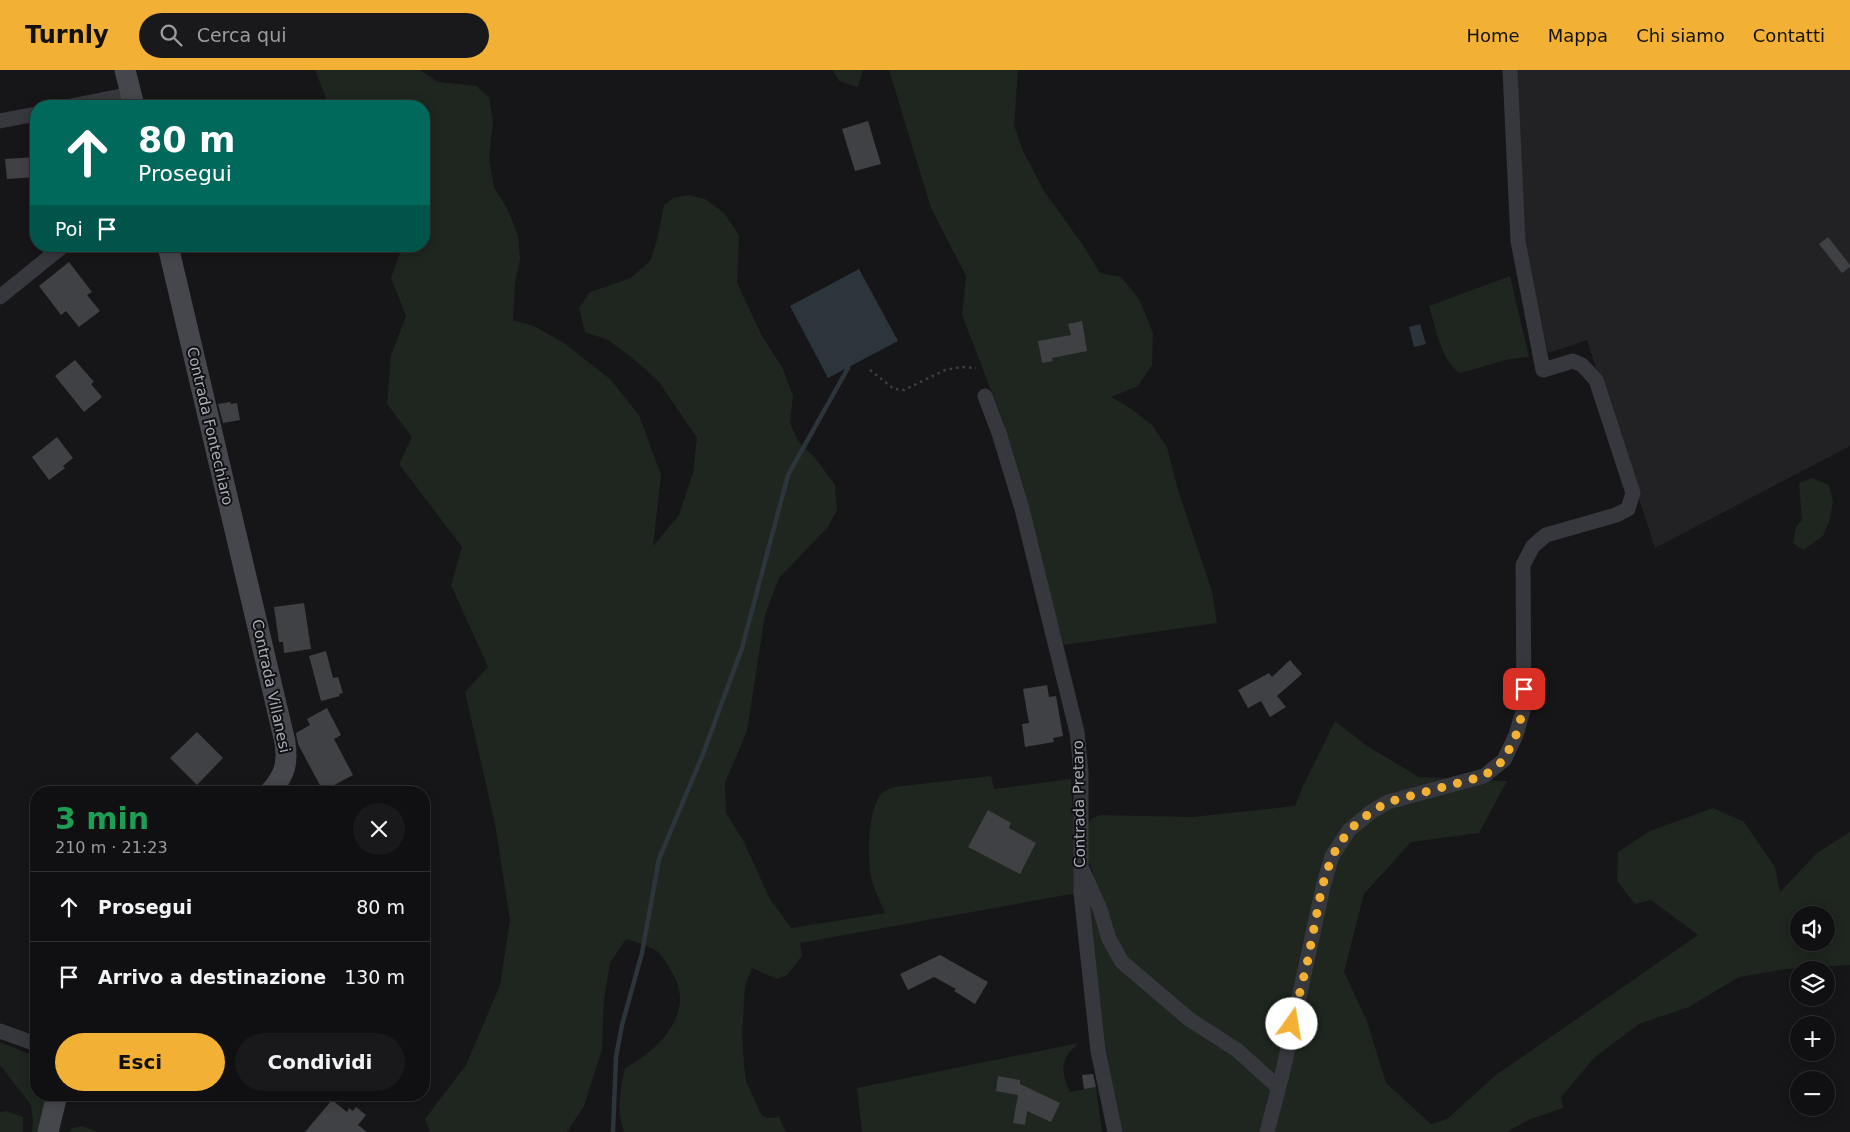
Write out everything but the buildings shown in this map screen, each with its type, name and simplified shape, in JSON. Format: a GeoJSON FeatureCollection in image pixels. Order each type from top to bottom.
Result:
{"type":"FeatureCollection","features":[{"type":"Feature","properties":{"kind":"street"},"geometry":{"type":"LineString","coordinates":[[125,70],[132,100]]}},
{"type":"Feature","properties":{"kind":"street"},"geometry":{"type":"LineString","coordinates":[[1267,1132],[1322,887],[1332,856],[1349,830],[1371,812],[1388,802],[1484,776],[1504,760],[1516,735],[1524,707],[1523,564],[1533,546],[1546,535],[1616,515],[1628,509],[1633,493],[1596,380],[1582,365],[1572,361],[1543,370],[1518,241],[1510,70]]}},
{"type":"Feature","properties":{"kind":"street"},"geometry":{"type":"LineString","coordinates":[[0,121],[30,115]]}},
{"type":"Feature","properties":{"kind":"street"},"geometry":{"type":"LineString","coordinates":[[0,297],[56,252]]}},
{"type":"Feature","properties":{"kind":"street","name":"Contrada Fontechiaro"},"geometry":{"type":"LineString","coordinates":[[169,252],[253,606]]}},
{"type":"Feature","properties":{"kind":"street","name":"Contrada Pretaro"},"geometry":{"type":"LineString","coordinates":[[985,396],[999,433],[1022,509],[1077,732],[1081,772],[1081,893],[1098,1051],[1115,1132]]}},
{"type":"Feature","properties":{"kind":"street","name":"Contrada Villanesi"},"geometry":{"type":"LineString","coordinates":[[253,606],[285,742],[287,760],[275,786]]}},
{"type":"Feature","properties":{"kind":"street"},"geometry":{"type":"LineString","coordinates":[[1081,867],[1100,909],[1108,939],[1122,962],[1189,1018],[1237,1050],[1278,1086]]}},
{"type":"Feature","properties":{"kind":"street"},"geometry":{"type":"LineString","coordinates":[[0,1031],[30,1042]]}},
{"type":"Feature","properties":{"kind":"street"},"geometry":{"type":"LineString","coordinates":[[48,1132],[56,1101]]}},
{"type":"Feature","properties":{"kind":"path"},"geometry":{"type":"LineString","coordinates":[[870,370],[894,389],[904,390],[945,370],[961,367],[976,368]]}},
{"type":"Feature","properties":{"kind":"shaded area"},"geometry":{"type":"Polygon","coordinates":[[[315,70],[420,70],[438,82],[476,86],[489,97],[493,121],[489,158],[494,188],[507,208],[518,235],[520,259],[515,283],[513,320],[534,326],[564,343],[610,379],[639,415],[661,475],[653,546],[679,515],[693,473],[697,438],[659,382],[635,360],[608,340],[585,332],[579,308],[590,292],[631,278],[650,261],[657,240],[664,205],[673,198],[688,195],[705,199],[724,213],[739,235],[737,283],[761,334],[783,369],[793,396],[790,423],[798,441],[816,459],[835,485],[837,510],[828,527],[779,578],[765,615],[747,731],[725,783],[726,813],[743,840],[770,899],[791,928],[885,913],[871,877],[869,846],[873,811],[881,794],[885,791],[894,787],[991,776],[994,789],[1071,779],[1077,893],[800,943],[802,956],[787,975],[777,979],[752,968],[745,986],[742,1035],[746,1081],[762,1116],[768,1118],[779,1117],[786,1132],[624,1132],[619,1108],[625,1068],[650,1051],[662,1040],[671,1028],[677,1015],[680,1000],[678,986],[668,965],[660,954],[655,950],[626,939],[610,963],[604,1000],[602,1049],[584,1106],[567,1132],[430,1132],[425,1119],[466,1065],[500,985],[510,920],[495,824],[465,692],[488,667],[451,585],[462,547],[399,464],[412,437],[387,404],[391,355],[406,316],[391,278],[400,252],[430,252],[430,100],[327,100],[315,70]]]}},
{"type":"Feature","properties":{"kind":"shaded area"},"geometry":{"type":"Polygon","coordinates":[[[833,70],[863,70],[858,87],[839,81],[833,70]]]}},
{"type":"Feature","properties":{"kind":"shaded area"},"geometry":{"type":"Polygon","coordinates":[[[889,70],[1018,70],[1014,125],[1023,151],[1044,191],[1085,248],[1100,273],[1121,277],[1139,299],[1153,333],[1152,365],[1138,386],[1111,397],[1130,408],[1152,425],[1167,447],[1178,490],[1212,591],[1217,623],[1064,645],[1024,507],[1003,421],[962,315],[966,276],[931,208],[889,70]]]}},
{"type":"Feature","properties":{"kind":"shaded area"},"geometry":{"type":"Polygon","coordinates":[[[1517,70],[1850,70],[1850,446],[1655,548],[1587,340],[1548,353],[1525,240],[1517,70]]]}},
{"type":"Feature","properties":{"kind":"shaded area"},"geometry":{"type":"Polygon","coordinates":[[[859,269],[898,341],[828,378],[790,306],[859,269]]]}},
{"type":"Feature","properties":{"kind":"shaded area"},"geometry":{"type":"Polygon","coordinates":[[[1510,276],[1529,357],[1509,359],[1461,373],[1454,369],[1444,353],[1429,306],[1510,276]]]}},
{"type":"Feature","properties":{"kind":"shaded area"},"geometry":{"type":"Polygon","coordinates":[[[1420,324],[1426,344],[1414,347],[1409,327],[1420,324]]]}},
{"type":"Feature","properties":{"kind":"shaded area"},"geometry":{"type":"Polygon","coordinates":[[[1812,478],[1829,485],[1833,501],[1830,519],[1823,536],[1803,550],[1793,543],[1796,527],[1802,520],[1799,483],[1812,478]]]}},
{"type":"Feature","properties":{"kind":"shaded area"},"geometry":{"type":"Polygon","coordinates":[[[1335,721],[1367,746],[1419,777],[1507,781],[1479,833],[1411,842],[1364,894],[1344,972],[1367,1021],[1386,1083],[1431,1124],[1447,1119],[1496,1075],[1698,935],[1651,900],[1635,904],[1617,881],[1618,852],[1650,831],[1713,808],[1744,822],[1775,867],[1780,892],[1817,853],[1850,832],[1850,965],[1835,966],[1835,961],[1790,961],[1790,969],[1739,977],[1689,1007],[1639,1024],[1594,1058],[1561,1097],[1563,1108],[1530,1119],[1507,1132],[1123,1132],[1118,1121],[1104,1058],[1086,891],[1094,891],[1093,872],[1088,861],[1085,829],[1091,819],[1100,815],[1193,817],[1295,806],[1335,721]]]}},
{"type":"Feature","properties":{"kind":"shaded area"},"geometry":{"type":"Polygon","coordinates":[[[0,1042],[30,1054],[30,1101],[50,1101],[43,1132],[32,1132],[31,1105],[0,1065],[0,1042]]]}},
{"type":"Feature","properties":{"kind":"shaded area"},"geometry":{"type":"Polygon","coordinates":[[[1079,1043],[1068,1054],[1063,1071],[1070,1092],[1096,1087],[1102,1132],[862,1132],[857,1088],[1079,1043]]]}},
{"type":"Feature","properties":{"kind":"shaded area"},"geometry":{"type":"Polygon","coordinates":[[[7,1111],[23,1117],[23,1132],[0,1132],[0,1112],[7,1111]]]}},
{"type":"Feature","properties":{"kind":"shaded area"},"geometry":{"type":"Polygon","coordinates":[[[81,1126],[96,1132],[70,1132],[71,1129],[81,1126]]]}},
{"type":"Feature","properties":{"kind":"waterway"},"geometry":{"type":"LineString","coordinates":[[613,1132],[616,1057],[622,1025],[642,953],[659,859],[703,754],[742,648],[788,475],[848,368]]}},
{"type":"Feature","properties":{"kind":"route"},"geometry":{"type":"LineString","coordinates":[[1292,1024],[1307,964],[1322,887],[1332,856],[1349,830],[1371,812],[1388,802],[1484,776],[1504,760],[1516,735],[1524,707],[1524,689]]}}]}
